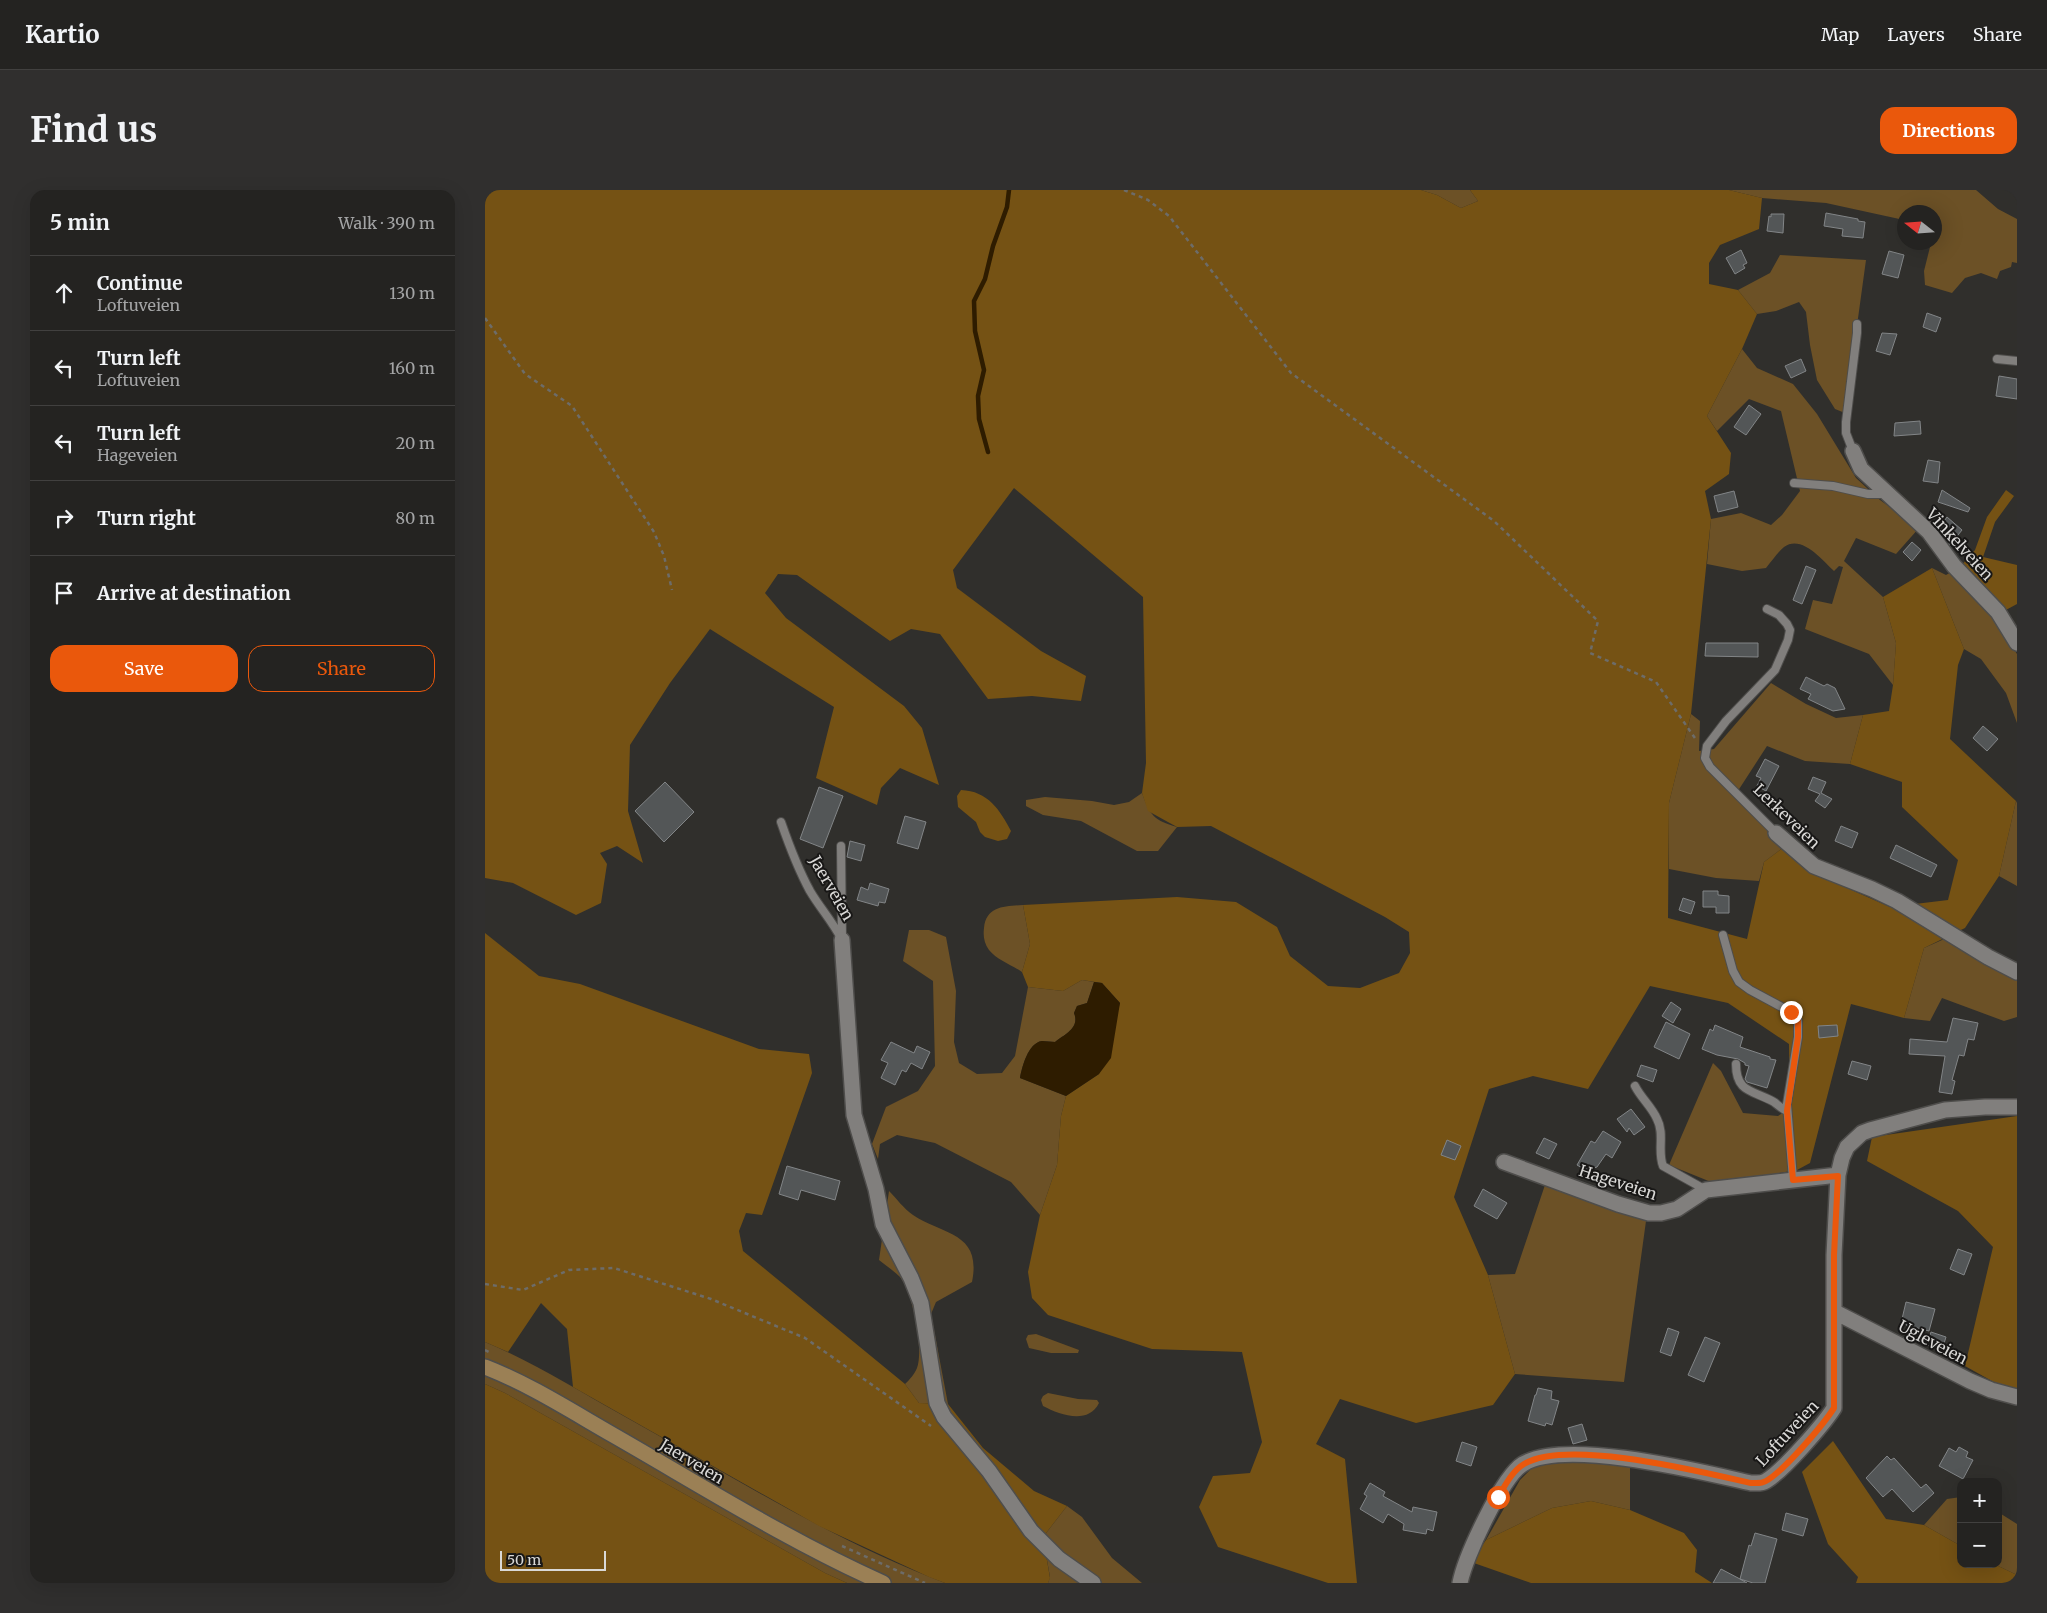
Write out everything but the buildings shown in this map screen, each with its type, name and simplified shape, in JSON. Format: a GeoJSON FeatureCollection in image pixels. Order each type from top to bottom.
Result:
{"type":"FeatureCollection","features":[{"type":"Feature","properties":{"kind":"main road","name":"Jaerveien"},"geometry":{"type":"LineString","coordinates":[[488,1360],[515,1381],[585,1419],[801,1544],[883,1583]]}},
{"type":"Feature","properties":{"kind":"street","name":"Vinkelveien"},"geometry":{"type":"LineString","coordinates":[[1853,450],[1861,470],[1929,532],[1954,566],[1998,612],[2017,643]]}},
{"type":"Feature","properties":{"kind":"street","name":"Lerkeveien"},"geometry":{"type":"LineString","coordinates":[[1776,833],[1814,866],[1897,901],[1988,957],[2017,972]]}},
{"type":"Feature","properties":{"kind":"street"},"geometry":{"type":"LineString","coordinates":[[842,940],[854,1115],[876,1189],[883,1224],[911,1278],[921,1303],[937,1403],[944,1417],[989,1471],[1031,1531],[1059,1559],[1093,1583]]}},
{"type":"Feature","properties":{"kind":"street","name":"Loftuveien"},"geometry":{"type":"LineString","coordinates":[[1460,1583],[1463,1567],[1469,1552],[1498,1497],[1515,1471],[1529,1461],[1561,1456],[1607,1457],[1643,1461],[1751,1483],[1760,1483],[1769,1479],[1820,1426],[1834,1408],[1834,1255],[1838,1176],[1842,1158],[1847,1148],[1862,1133],[1945,1110],[2017,1107]]}},
{"type":"Feature","properties":{"kind":"street","name":"Hageveien"},"geometry":{"type":"LineString","coordinates":[[1504,1162],[1618,1204],[1649,1213],[1661,1214],[1677,1208],[1706,1190],[1838,1176]]}},
{"type":"Feature","properties":{"kind":"street","name":"Ugleveien"},"geometry":{"type":"LineString","coordinates":[[1835,1312],[1862,1324],[1932,1363],[1969,1381],[1991,1390],[2017,1397]]}},
{"type":"Feature","properties":{"kind":"lane"},"geometry":{"type":"LineString","coordinates":[[1853,450],[1846,433],[1846,422],[1857,324]]}},
{"type":"Feature","properties":{"kind":"lane"},"geometry":{"type":"LineString","coordinates":[[1997,359],[2017,361]]}},
{"type":"Feature","properties":{"kind":"lane"},"geometry":{"type":"LineString","coordinates":[[1794,483],[1833,486],[1868,494],[1886,494]]}},
{"type":"Feature","properties":{"kind":"lane"},"geometry":{"type":"LineString","coordinates":[[1705,752],[1709,742],[1726,721],[1775,670],[1790,634],[1787,624],[1782,618],[1767,609]]}},
{"type":"Feature","properties":{"kind":"lane","name":"Lerkeveien"},"geometry":{"type":"LineString","coordinates":[[1705,752],[1705,758],[1710,767],[1776,833]]}},
{"type":"Feature","properties":{"kind":"lane","name":"Jaerveien"},"geometry":{"type":"LineString","coordinates":[[781,822],[790,848],[810,891],[832,921],[842,940]]}},
{"type":"Feature","properties":{"kind":"lane","name":"Jaerveien"},"geometry":{"type":"LineString","coordinates":[[841,846],[842,940]]}},
{"type":"Feature","properties":{"kind":"lane"},"geometry":{"type":"LineString","coordinates":[[1723,935],[1733,971],[1739,982],[1755,993],[1791,1012],[1798,1021],[1798,1037],[1787,1111],[1793,1180]]}},
{"type":"Feature","properties":{"kind":"lane"},"geometry":{"type":"LineString","coordinates":[[1736,1064],[1736,1076],[1746,1089],[1774,1102],[1787,1111]]}},
{"type":"Feature","properties":{"kind":"lane"},"geometry":{"type":"LineString","coordinates":[[1635,1086],[1657,1118],[1661,1133],[1661,1161],[1663,1166],[1706,1190]]}},
{"type":"Feature","properties":{"kind":"path"},"geometry":{"type":"LineString","coordinates":[[1124,190],[1147,200],[1169,216],[1291,373],[1494,521],[1598,621],[1591,653],[1656,682],[1705,752]]}},
{"type":"Feature","properties":{"kind":"path"},"geometry":{"type":"LineString","coordinates":[[485,318],[525,374],[572,406],[653,532],[664,556],[672,590]]}},
{"type":"Feature","properties":{"kind":"path"},"geometry":{"type":"LineString","coordinates":[[485,1284],[523,1290],[569,1270],[614,1268],[711,1299],[805,1338],[933,1427]]}},
{"type":"Feature","properties":{"kind":"path"},"geometry":{"type":"LineString","coordinates":[[485,1350],[488,1360]]}},
{"type":"Feature","properties":{"kind":"path"},"geometry":{"type":"LineString","coordinates":[[835,1542],[925,1583]]}},
{"type":"Feature","properties":{"kind":"shaded area"},"geometry":{"type":"Polygon","coordinates":[[[485,190],[1421,190],[1437,195],[1461,208],[1478,201],[1470,190],[1729,190],[1762,198],[1759,229],[1720,245],[1709,263],[1709,284],[1738,290],[1757,314],[1742,349],[1707,416],[1731,453],[1729,474],[1705,491],[1711,519],[1691,714],[1669,803],[1668,918],[1747,939],[1764,862],[1784,847],[1811,872],[1890,907],[1948,900],[1958,860],[1902,807],[1902,782],[1850,764],[1863,715],[1889,711],[1896,643],[1883,597],[1932,568],[1964,649],[1958,665],[1950,739],[2016,801],[1999,876],[1965,928],[1924,948],[1904,1018],[1851,1004],[1810,1163],[1797,1170],[1790,1108],[1789,1044],[1728,1003],[1650,986],[1588,1089],[1533,1076],[1489,1089],[1454,1197],[1488,1275],[1515,1374],[1493,1405],[1416,1423],[1340,1399],[1316,1444],[1345,1459],[1357,1583],[1328,1583],[1218,1547],[1199,1507],[1213,1476],[1250,1473],[1262,1442],[1242,1352],[1152,1349],[1048,1315],[1032,1298],[1028,1272],[1040,1215],[1057,1165],[1061,1116],[1066,1096],[1099,1074],[1120,1003],[1102,983],[1082,980],[1063,991],[1028,987],[1022,972],[1030,944],[1023,905],[1177,897],[1236,902],[1277,927],[1290,956],[1328,986],[1360,988],[1399,973],[1410,953],[1409,932],[1385,917],[1211,826],[1177,827],[1148,811],[1142,793],[1146,763],[1143,597],[1014,488],[953,570],[957,588],[1041,651],[1086,676],[1081,701],[1032,696],[988,699],[940,634],[911,629],[890,641],[797,575],[778,574],[765,593],[786,618],[904,706],[922,728],[939,785],[900,768],[881,788],[877,805],[816,778],[834,707],[710,629],[670,683],[630,745],[628,811],[643,863],[617,846],[600,853],[607,864],[601,903],[576,915],[513,883],[485,878],[485,190]]]}},
{"type":"Feature","properties":{"kind":"shaded area"},"geometry":{"type":"Polygon","coordinates":[[[1421,190],[1470,190],[1478,201],[1461,208],[1437,195],[1421,190]]]}},
{"type":"Feature","properties":{"kind":"shaded area"},"geometry":{"type":"Polygon","coordinates":[[[1729,190],[1976,190],[1998,209],[2017,219],[2017,263],[2012,262],[2011,267],[2000,271],[1997,279],[1981,273],[1965,278],[1952,293],[1925,285],[1924,271],[1929,250],[1942,250],[1942,205],[1897,205],[1897,218],[1826,203],[1762,198],[1729,190]]]}},
{"type":"Feature","properties":{"kind":"shaded area"},"geometry":{"type":"Polygon","coordinates":[[[1780,255],[1866,260],[1845,413],[1835,409],[1817,380],[1806,312],[1799,302],[1776,311],[1757,314],[1738,290],[1770,273],[1780,255]]]}},
{"type":"Feature","properties":{"kind":"shaded area"},"geometry":{"type":"Polygon","coordinates":[[[1742,349],[1757,368],[1793,384],[1817,414],[1856,478],[1880,500],[1919,528],[1896,554],[1856,538],[1844,561],[1883,597],[1896,643],[1893,685],[1869,654],[1805,629],[1813,600],[1832,604],[1843,567],[1839,566],[1834,571],[1812,550],[1798,544],[1784,547],[1766,568],[1742,571],[1707,564],[1711,519],[1741,513],[1771,525],[1782,515],[1800,491],[1781,411],[1749,399],[1717,431],[1707,416],[1742,349]]]}},
{"type":"Feature","properties":{"kind":"shaded area"},"geometry":{"type":"Polygon","coordinates":[[[2006,490],[2014,496],[1995,522],[1983,557],[2017,565],[2017,604],[1993,617],[1960,567],[1975,550],[1987,517],[2006,490]]]}},
{"type":"Feature","properties":{"kind":"shaded area"},"geometry":{"type":"Polygon","coordinates":[[[1960,567],[2017,654],[2017,723],[2006,693],[1981,659],[1964,649],[1932,568],[1946,575],[1960,567]]]}},
{"type":"Feature","properties":{"kind":"shaded area"},"geometry":{"type":"Polygon","coordinates":[[[1771,683],[1806,704],[1836,718],[1863,715],[1850,764],[1805,761],[1767,746],[1734,797],[1784,847],[1764,862],[1759,881],[1716,878],[1669,869],[1669,803],[1691,714],[1700,721],[1699,751],[1714,749],[1771,683]]]}},
{"type":"Feature","properties":{"kind":"shaded area"},"geometry":{"type":"Polygon","coordinates":[[[961,790],[979,794],[992,803],[1011,831],[1007,839],[998,841],[985,837],[980,832],[976,822],[958,807],[957,796],[961,790]]]}},
{"type":"Feature","properties":{"kind":"shaded area"},"geometry":{"type":"Polygon","coordinates":[[[1142,793],[1154,816],[1163,822],[1177,827],[1158,851],[1137,851],[1081,821],[1043,815],[1026,806],[1026,800],[1045,797],[1114,805],[1129,802],[1142,793]]]}},
{"type":"Feature","properties":{"kind":"shaded area"},"geometry":{"type":"Polygon","coordinates":[[[2016,801],[2017,803],[2017,886],[1999,876],[2016,801]]]}},
{"type":"Feature","properties":{"kind":"shaded area"},"geometry":{"type":"Polygon","coordinates":[[[1023,905],[1030,944],[1022,972],[992,954],[984,939],[984,928],[988,915],[992,911],[1003,907],[1023,905]]]}},
{"type":"Feature","properties":{"kind":"shaded area"},"geometry":{"type":"Polygon","coordinates":[[[909,930],[929,930],[946,937],[956,991],[954,1042],[959,1063],[977,1074],[1002,1073],[1015,1056],[1028,987],[1063,991],[1082,980],[1094,982],[1087,1003],[1077,1006],[1074,1013],[1075,1023],[1071,1030],[1055,1042],[1042,1041],[1033,1046],[1024,1062],[1021,1073],[1020,1078],[1066,1096],[1061,1116],[1057,1165],[1040,1215],[1011,1182],[935,1143],[897,1135],[880,1144],[878,1159],[872,1144],[886,1107],[918,1091],[935,1066],[933,981],[903,961],[909,930]]]}},
{"type":"Feature","properties":{"kind":"shaded area"},"geometry":{"type":"Polygon","coordinates":[[[485,933],[539,976],[580,984],[759,1049],[809,1054],[812,1073],[762,1215],[746,1213],[739,1231],[743,1251],[905,1384],[919,1403],[948,1404],[983,1448],[1034,1491],[1067,1506],[1043,1537],[1050,1578],[1048,1583],[945,1583],[819,1526],[573,1387],[567,1329],[541,1303],[508,1352],[485,1342],[485,933]]]}},
{"type":"Feature","properties":{"kind":"shaded area"},"geometry":{"type":"Polygon","coordinates":[[[1951,936],[2017,977],[2017,1017],[2004,1021],[1942,998],[1930,1021],[1904,1018],[1924,948],[1951,936]]]}},
{"type":"Feature","properties":{"kind":"shaded area"},"geometry":{"type":"Polygon","coordinates":[[[1094,982],[1102,983],[1120,1003],[1111,1058],[1099,1074],[1066,1096],[1020,1078],[1022,1068],[1033,1046],[1042,1041],[1055,1042],[1071,1030],[1075,1023],[1074,1013],[1077,1006],[1087,1003],[1094,982]]]}},
{"type":"Feature","properties":{"kind":"shaded area"},"geometry":{"type":"Polygon","coordinates":[[[1713,1063],[1721,1071],[1743,1113],[1778,1116],[1790,1108],[1797,1170],[1716,1184],[1669,1165],[1713,1063]]]}},
{"type":"Feature","properties":{"kind":"shaded area"},"geometry":{"type":"Polygon","coordinates":[[[2017,1116],[2017,1395],[1965,1366],[1993,1247],[1958,1211],[1867,1161],[1872,1137],[2017,1116]]]}},
{"type":"Feature","properties":{"kind":"shaded area"},"geometry":{"type":"Polygon","coordinates":[[[1546,1182],[1646,1221],[1624,1382],[1515,1374],[1488,1275],[1515,1274],[1546,1182]]]}},
{"type":"Feature","properties":{"kind":"shaded area"},"geometry":{"type":"Polygon","coordinates":[[[889,1191],[910,1213],[957,1237],[966,1244],[971,1253],[974,1266],[972,1282],[936,1302],[931,1314],[948,1404],[919,1403],[905,1384],[917,1368],[919,1359],[918,1335],[913,1308],[905,1285],[900,1277],[879,1260],[889,1191]]]}},
{"type":"Feature","properties":{"kind":"shaded area"},"geometry":{"type":"Polygon","coordinates":[[[1036,1334],[1079,1350],[1078,1353],[1051,1353],[1029,1348],[1026,1339],[1028,1335],[1036,1334]]]}},
{"type":"Feature","properties":{"kind":"shaded area"},"geometry":{"type":"Polygon","coordinates":[[[485,1342],[555,1377],[821,1527],[903,1566],[945,1583],[847,1583],[825,1573],[505,1393],[485,1384],[485,1342]]]}},
{"type":"Feature","properties":{"kind":"shaded area"},"geometry":{"type":"Polygon","coordinates":[[[485,1384],[505,1393],[825,1573],[847,1583],[485,1583],[485,1384]]]}},
{"type":"Feature","properties":{"kind":"shaded area"},"geometry":{"type":"Polygon","coordinates":[[[1048,1393],[1078,1399],[1097,1400],[1099,1403],[1088,1414],[1081,1416],[1065,1415],[1043,1406],[1041,1400],[1048,1393]]]}},
{"type":"Feature","properties":{"kind":"shaded area"},"geometry":{"type":"Polygon","coordinates":[[[1833,1441],[1886,1519],[1924,1525],[1957,1544],[1957,1568],[2002,1568],[2017,1575],[2017,1583],[1856,1583],[1858,1577],[1828,1544],[1802,1472],[1833,1441]]]}},
{"type":"Feature","properties":{"kind":"shaded area"},"geometry":{"type":"Polygon","coordinates":[[[1560,1463],[1606,1463],[1630,1466],[1630,1510],[1591,1501],[1552,1508],[1486,1540],[1520,1480],[1534,1466],[1560,1463]]]}},
{"type":"Feature","properties":{"kind":"shaded area"},"geometry":{"type":"Polygon","coordinates":[[[1957,1498],[1957,1544],[1924,1525],[1947,1499],[1957,1498]]]}},
{"type":"Feature","properties":{"kind":"shaded area"},"geometry":{"type":"Polygon","coordinates":[[[1591,1501],[1630,1510],[1684,1533],[1697,1550],[1695,1572],[1712,1583],[1531,1583],[1471,1562],[1486,1540],[1552,1508],[1591,1501]]]}},
{"type":"Feature","properties":{"kind":"shaded area"},"geometry":{"type":"Polygon","coordinates":[[[1067,1506],[1082,1517],[1112,1558],[1142,1583],[1048,1583],[1050,1577],[1043,1537],[1067,1506]]]}},
{"type":"Feature","properties":{"kind":"shaded area"},"geometry":{"type":"Polygon","coordinates":[[[2002,1515],[2017,1524],[2017,1575],[2002,1568],[2002,1515]]]}},
{"type":"Feature","properties":{"kind":"waterway"},"geometry":{"type":"LineString","coordinates":[[988,452],[979,419],[978,396],[984,370],[975,331],[974,301],[985,279],[993,246],[1007,207],[1009,190]]}},
{"type":"Feature","properties":{"kind":"route"},"geometry":{"type":"LineString","coordinates":[[1498,1497],[1515,1471],[1523,1464],[1538,1458],[1561,1456],[1624,1458],[1751,1483],[1764,1482],[1777,1473],[1826,1420],[1834,1408],[1834,1255],[1838,1176],[1831,1175],[1793,1180],[1787,1104],[1798,1037],[1798,1021],[1791,1012]]}}]}
